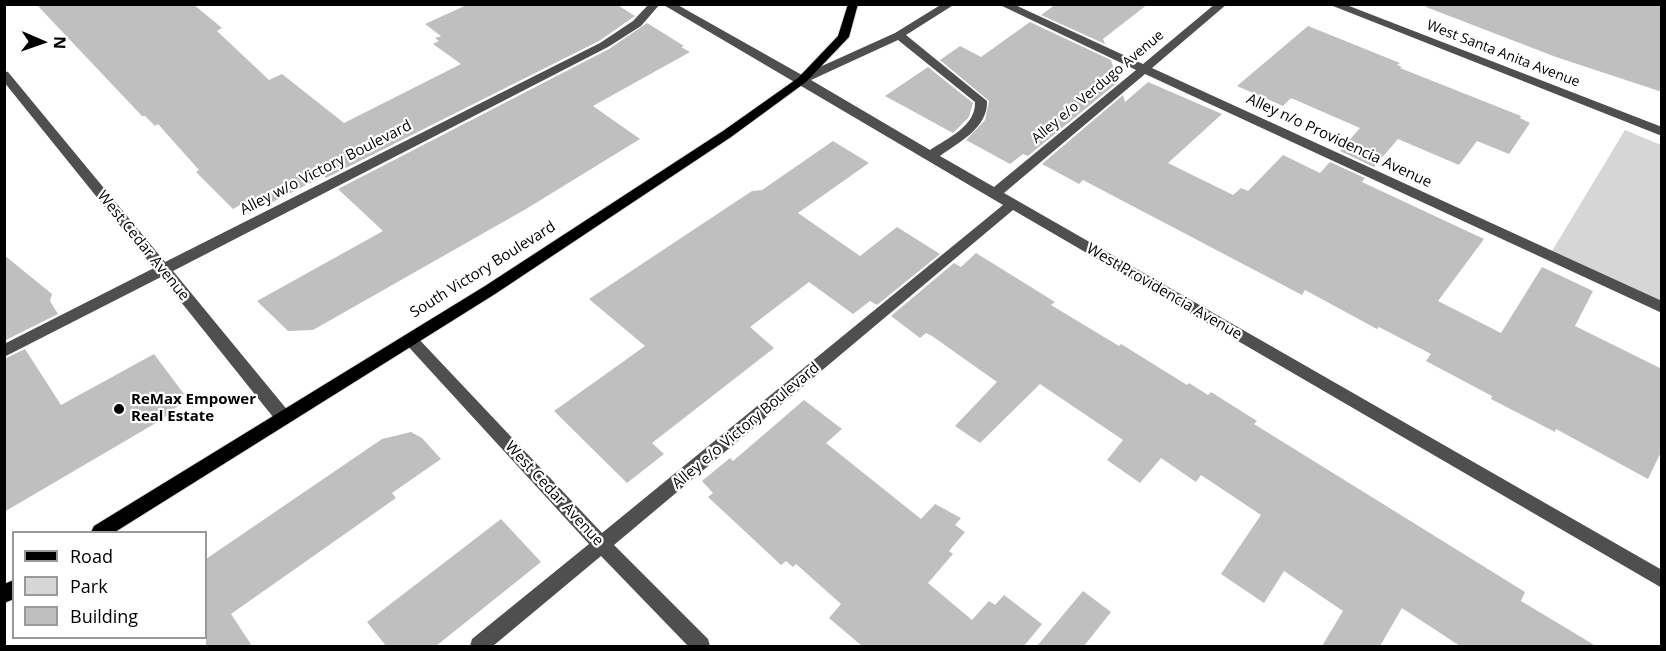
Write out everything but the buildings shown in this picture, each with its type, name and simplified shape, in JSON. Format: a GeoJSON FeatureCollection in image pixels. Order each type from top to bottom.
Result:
{"type":"FeatureCollection","features":[{"type":"Feature","properties":{"kind":"main road","name":"South Victory Boulevard"},"geometry":{"type":"LineString","coordinates":[[102,531],[490,290],[727,134],[802,80],[843,37],[853,4]]}},
{"type":"Feature","properties":{"kind":"street","name":"Alley w/o Victory Boulevard"},"geometry":{"type":"LineString","coordinates":[[4,351],[626,33],[646,17],[655,4]]}},
{"type":"Feature","properties":{"kind":"street","name":"West Providencia Avenue"},"geometry":{"type":"LineString","coordinates":[[666,4],[802,80],[994,194],[1662,580]]}},
{"type":"Feature","properties":{"kind":"street"},"geometry":{"type":"LineString","coordinates":[[802,80],[899,35],[950,4]]}},
{"type":"Feature","properties":{"kind":"street","name":"Alley n/o Providencia Avenue"},"geometry":{"type":"LineString","coordinates":[[1003,4],[1662,308]]}},
{"type":"Feature","properties":{"kind":"street","name":"Alley e/o Verdugo Avenue"},"geometry":{"type":"LineString","coordinates":[[994,194],[1222,4]]}},
{"type":"Feature","properties":{"kind":"street","name":"West Santa Anita Avenue"},"geometry":{"type":"LineString","coordinates":[[1333,4],[1662,132]]}},
{"type":"Feature","properties":{"kind":"street"},"geometry":{"type":"LineString","coordinates":[[899,35],[981,100],[983,108],[979,119],[931,156]]}},
{"type":"Feature","properties":{"kind":"street","name":"West Cedar Avenue"},"geometry":{"type":"LineString","coordinates":[[4,74],[283,417]]}},
{"type":"Feature","properties":{"kind":"street","name":"Alley e/o Victory Boulevard"},"geometry":{"type":"LineString","coordinates":[[479,646],[1012,204]]}},
{"type":"Feature","properties":{"kind":"street","name":"West Cedar Avenue"},"geometry":{"type":"LineString","coordinates":[[410,339],[602,545],[701,646]]}},
{"type":"Feature","properties":{"kind":"green space"},"geometry":{"type":"Polygon","coordinates":[[[1625,130],[1661,145],[1661,301],[1552,251],[1625,130]]]}},
{"type":"Feature","properties":{"kind":"place","name":"ReMax Empower Real Estate"},"geometry":{"type":"Point","coordinates":[119,409]}}]}
